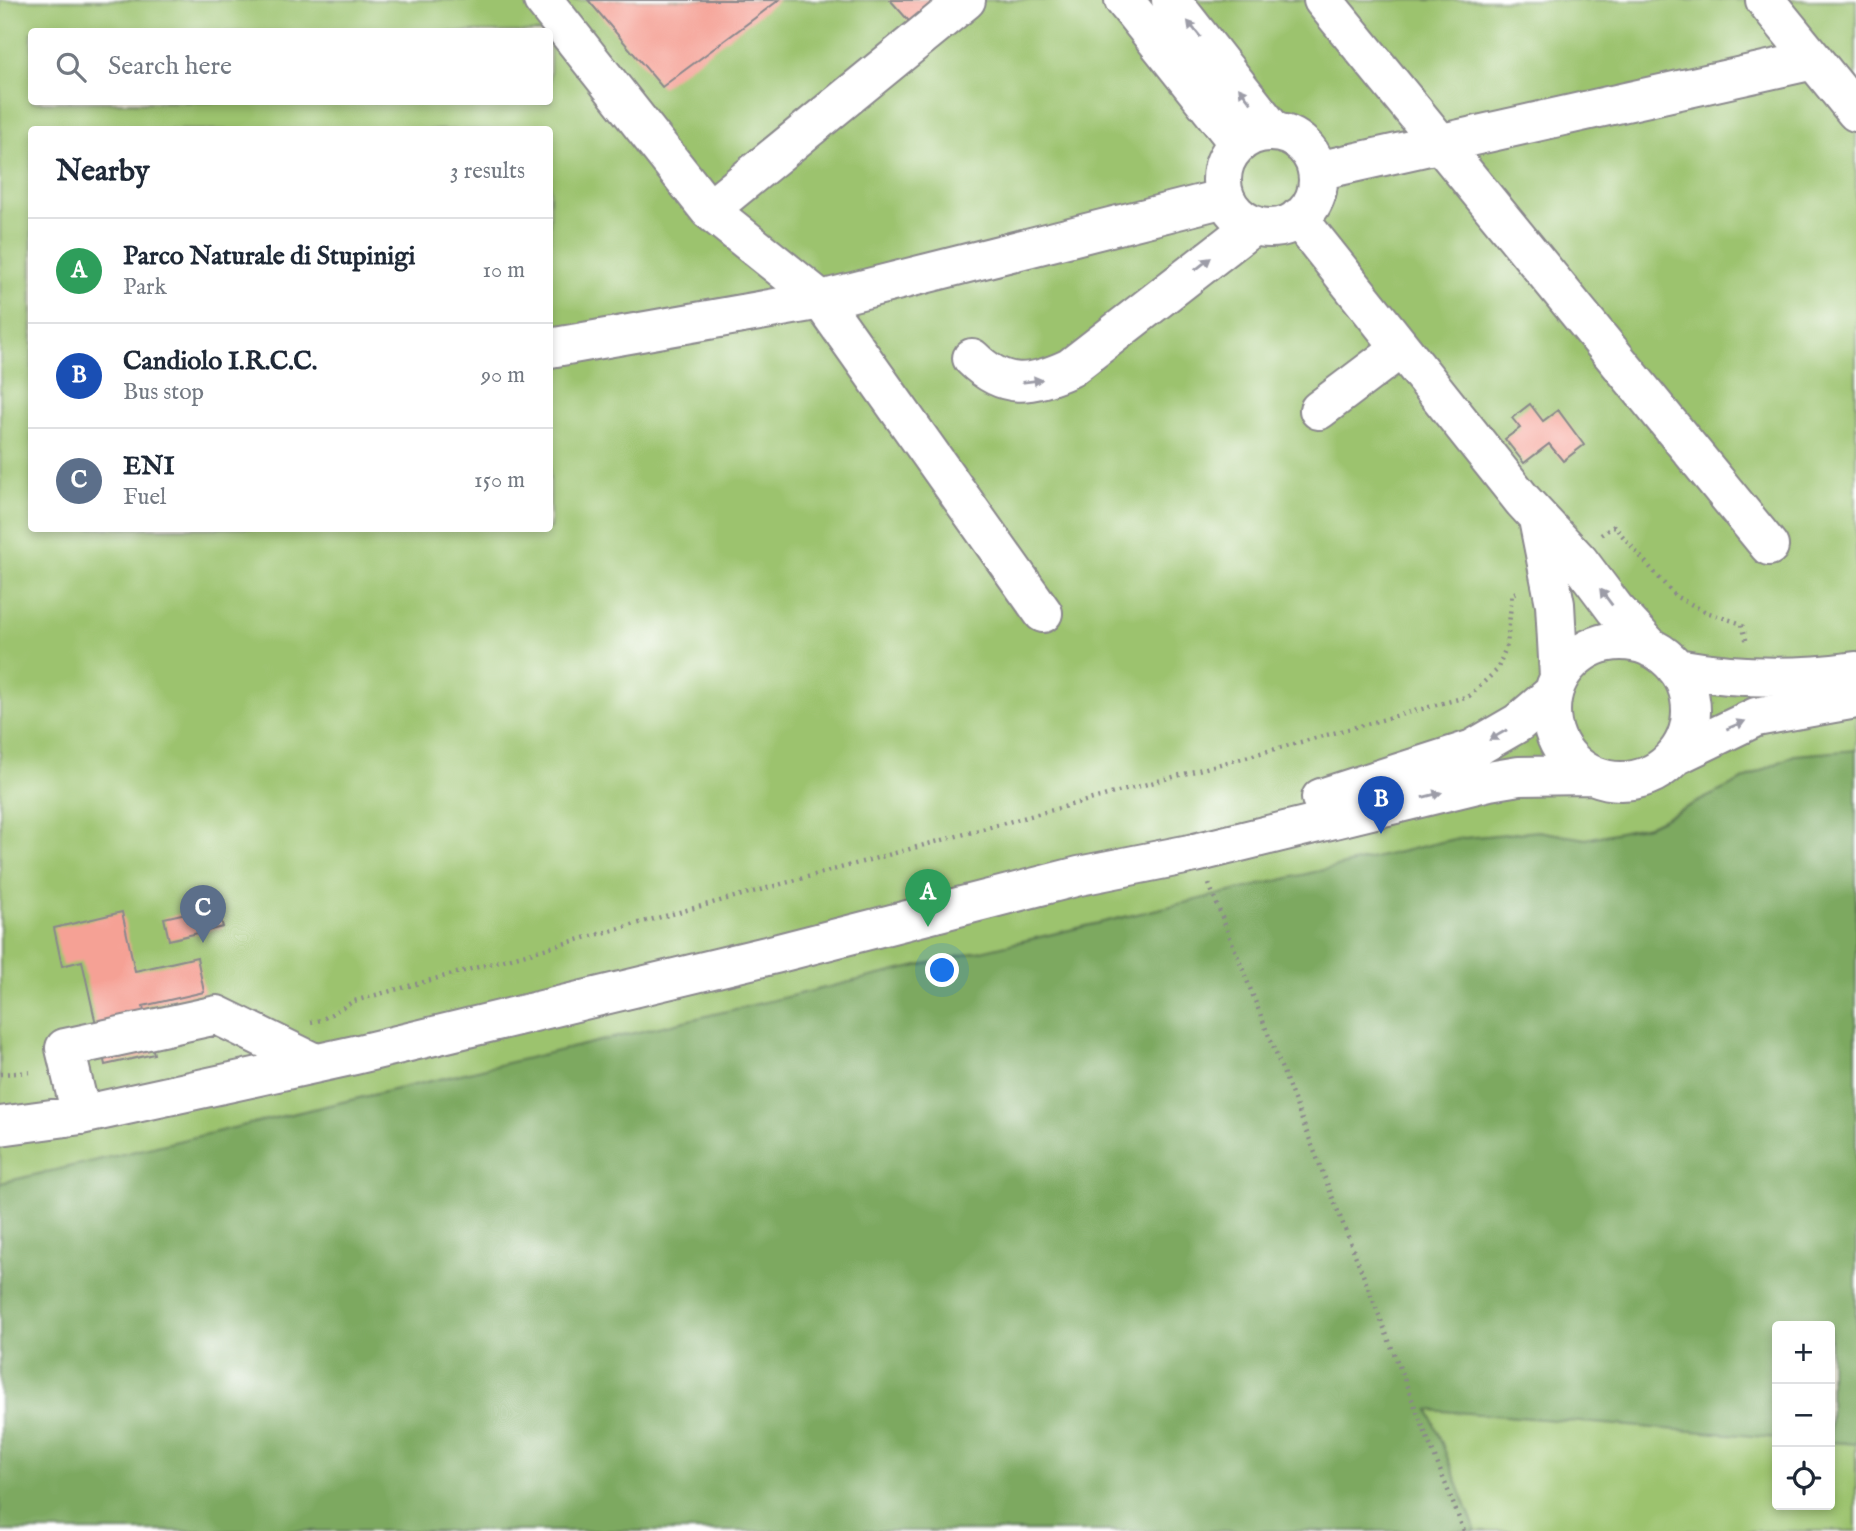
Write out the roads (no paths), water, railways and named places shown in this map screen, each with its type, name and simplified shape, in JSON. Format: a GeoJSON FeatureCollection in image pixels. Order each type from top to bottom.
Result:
{"type":"FeatureCollection","features":[{"type":"Feature","properties":{"kind":"street"},"geometry":{"type":"LineString","coordinates":[[542,0],[709,210],[821,300],[1043,613]]}},
{"type":"Feature","properties":{"kind":"street"},"geometry":{"type":"LineString","coordinates":[[709,210],[966,0]]}},
{"type":"Feature","properties":{"kind":"street"},"geometry":{"type":"LineString","coordinates":[[1124,0],[1256,137]]}},
{"type":"Feature","properties":{"kind":"street"},"geometry":{"type":"LineString","coordinates":[[1171,0],[1256,137]]}},
{"type":"Feature","properties":{"kind":"street"},"geometry":{"type":"LineString","coordinates":[[1322,0],[1769,545]]}},
{"type":"Feature","properties":{"kind":"street"},"geometry":{"type":"LineString","coordinates":[[1765,0],[1856,112]]}},
{"type":"Feature","properties":{"kind":"street"},"geometry":{"type":"LineString","coordinates":[[1317,171],[1814,60]]}},
{"type":"Feature","properties":{"kind":"street"},"geometry":{"type":"LineString","coordinates":[[1289,136],[1302,144],[1317,171],[1314,197],[1298,218],[1269,228],[1254,225],[1237,215],[1225,198],[1223,169],[1228,155],[1256,137],[1289,136]]}},
{"type":"Feature","properties":{"kind":"street"},"geometry":{"type":"LineString","coordinates":[[553,347],[821,300],[1225,198]]}},
{"type":"Feature","properties":{"kind":"street"},"geometry":{"type":"LineString","coordinates":[[1298,218],[1530,510],[1568,574],[1615,609],[1664,658],[1688,688],[1691,712],[1687,736],[1675,757]]}},
{"type":"Feature","properties":{"kind":"street"},"geometry":{"type":"LineString","coordinates":[[972,358],[989,374],[1022,383],[1047,379],[1070,368],[1254,225]]}},
{"type":"Feature","properties":{"kind":"street"},"geometry":{"type":"LineString","coordinates":[[1319,410],[1401,348]]}},
{"type":"Feature","properties":{"kind":"street"},"geometry":{"type":"LineString","coordinates":[[1568,574],[1550,718],[1556,741],[1570,761],[1590,775],[1612,782],[1636,781],[1658,772],[1675,757],[1756,717],[1856,699]]}},
{"type":"Feature","properties":{"kind":"street"},"geometry":{"type":"LineString","coordinates":[[1079,876],[1473,750],[1518,723],[1556,686],[1572,660],[1590,648],[1610,642],[1631,641],[1664,658],[1749,678],[1784,678],[1856,671]]}},
{"type":"Feature","properties":{"kind":"street"},"geometry":{"type":"LineString","coordinates":[[0,1126],[81,1115],[315,1063],[775,954],[1079,876],[1195,853],[1489,781],[1519,776],[1590,775]]}},
{"type":"Feature","properties":{"kind":"street"},"geometry":{"type":"LineString","coordinates":[[81,1115],[65,1048],[217,1015],[315,1063]]}},
{"type":"Feature","properties":{"kind":"street"},"geometry":{"type":"LineString","coordinates":[[0,1142],[81,1115]]}},
{"type":"Feature","properties":{"kind":"place","name":"Candiolo I.R.C.C."},"geometry":{"type":"Point","coordinates":[1381,834]}},
{"type":"Feature","properties":{"kind":"place","name":"Parco Naturale di Stupinigi"},"geometry":{"type":"Point","coordinates":[928,927]}},
{"type":"Feature","properties":{"kind":"place","name":"ENI"},"geometry":{"type":"Point","coordinates":[203,943]}}]}
